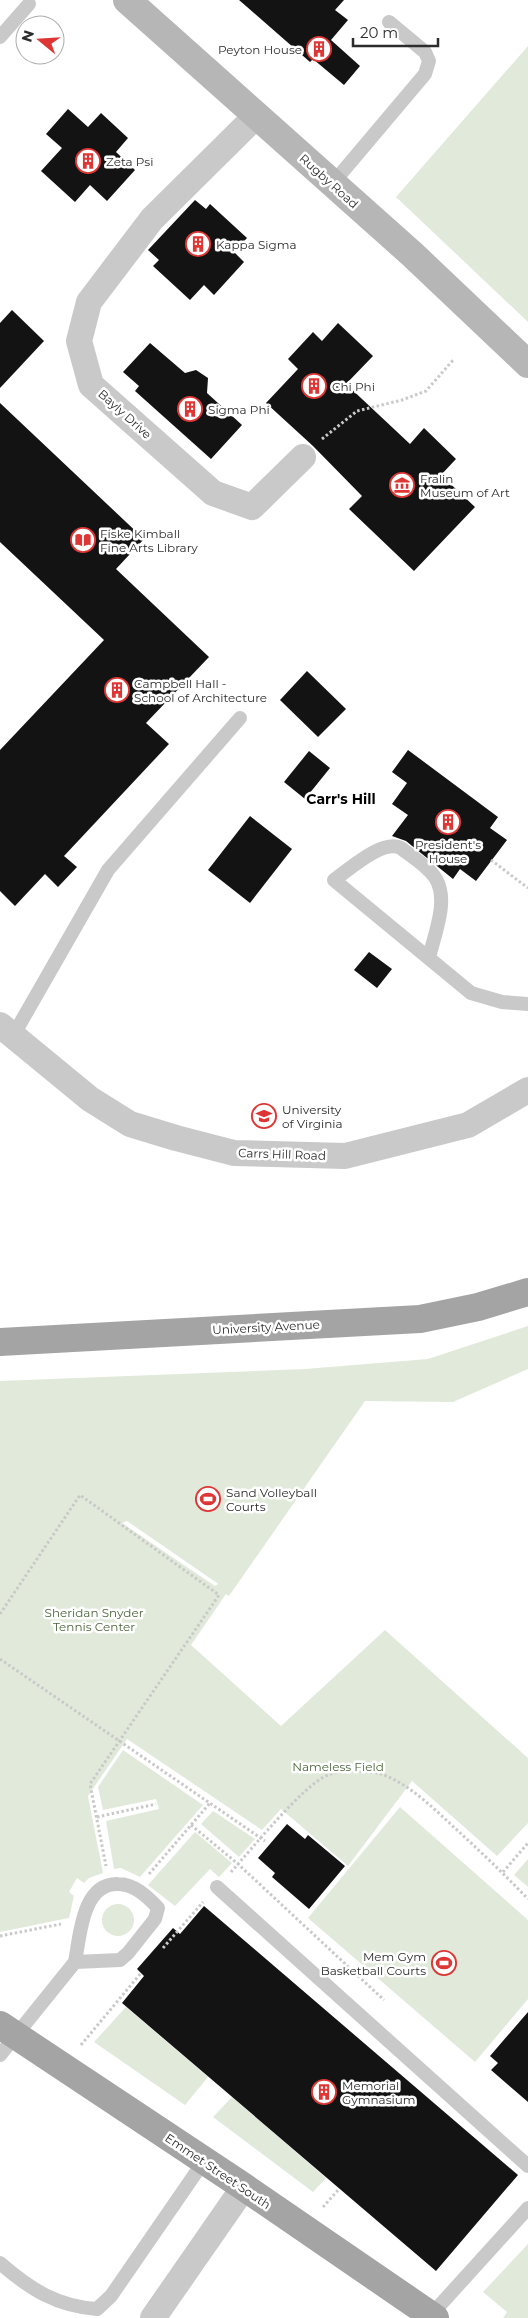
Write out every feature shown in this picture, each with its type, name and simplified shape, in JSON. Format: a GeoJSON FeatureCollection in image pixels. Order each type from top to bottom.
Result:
{"type":"FeatureCollection","features":[{"type":"Feature","properties":{"kind":"main road","name":"Rugby Road"},"geometry":{"type":"LineString","coordinates":[[127,0],[413,255],[528,364]]}},
{"type":"Feature","properties":{"kind":"main road","name":"University Avenue"},"geometry":{"type":"LineString","coordinates":[[0,1342],[420,1319],[528,1292]]}},
{"type":"Feature","properties":{"kind":"main road","name":"Emmet Street South"},"geometry":{"type":"LineString","coordinates":[[5,2038],[63,2067],[244,2187],[433,2317]]}},
{"type":"Feature","properties":{"kind":"street","name":"Bayly Drive"},"geometry":{"type":"LineString","coordinates":[[256,116],[152,218],[89,302],[79,341],[92,385],[213,493],[252,507],[303,457]]}},
{"type":"Feature","properties":{"kind":"street","name":"Carrs Hill Road"},"geometry":{"type":"LineString","coordinates":[[6,1031],[90,1099],[130,1124],[234,1153],[345,1156],[468,1125],[528,1090]]}},
{"type":"Feature","properties":{"kind":"street"},"geometry":{"type":"LineString","coordinates":[[154,2318],[244,2187]]}},
{"type":"Feature","properties":{"kind":"lane"},"geometry":{"type":"LineString","coordinates":[[0,37],[29,4]]}},
{"type":"Feature","properties":{"kind":"lane"},"geometry":{"type":"LineString","coordinates":[[332,184],[425,74],[430,61],[425,52],[389,22]]}},
{"type":"Feature","properties":{"kind":"lane"},"geometry":{"type":"LineString","coordinates":[[6,1031],[108,870],[240,718]]}},
{"type":"Feature","properties":{"kind":"lane"},"geometry":{"type":"LineString","coordinates":[[429,958],[441,905],[440,890],[436,878],[402,848],[395,845],[382,847],[334,880],[471,993],[502,1002],[528,1004]]}},
{"type":"Feature","properties":{"kind":"lane"},"geometry":{"type":"LineString","coordinates":[[5,2038],[75,1962],[83,1920],[89,1903],[97,1891],[109,1884],[126,1884],[147,1896],[158,1908],[156,1919],[120,1960],[75,1962]]}},
{"type":"Feature","properties":{"kind":"lane"},"geometry":{"type":"LineString","coordinates":[[217,1887],[528,2166]]}},
{"type":"Feature","properties":{"kind":"lane"},"geometry":{"type":"LineString","coordinates":[[0,2263],[27,2286],[56,2300],[78,2308],[97,2309],[112,2296],[204,2161]]}},
{"type":"Feature","properties":{"kind":"lane"},"geometry":{"type":"LineString","coordinates":[[433,2317],[528,2208]]}},
{"type":"Feature","properties":{"kind":"path"},"geometry":{"type":"LineString","coordinates":[[303,457],[326,435],[357,411],[402,400],[426,391],[454,358]]}},
{"type":"Feature","properties":{"kind":"path"},"geometry":{"type":"LineString","coordinates":[[492,860],[528,888]]}},
{"type":"Feature","properties":{"kind":"path"},"geometry":{"type":"LineString","coordinates":[[0,1614],[80,1495],[219,1595],[90,1784],[103,1845]]}},
{"type":"Feature","properties":{"kind":"path"},"geometry":{"type":"LineString","coordinates":[[0,1659],[265,1841]]}},
{"type":"Feature","properties":{"kind":"path"},"geometry":{"type":"LineString","coordinates":[[159,1952],[261,1838],[311,1786],[328,1775],[349,1771],[380,1774],[409,1789],[503,1872],[528,1899]]}},
{"type":"Feature","properties":{"kind":"path"},"geometry":{"type":"LineString","coordinates":[[136,1890],[210,1803]]}},
{"type":"Feature","properties":{"kind":"path"},"geometry":{"type":"LineString","coordinates":[[97,1817],[156,1804]]}},
{"type":"Feature","properties":{"kind":"path"},"geometry":{"type":"LineString","coordinates":[[191,1825],[238,1864],[384,2000]]}},
{"type":"Feature","properties":{"kind":"path"},"geometry":{"type":"LineString","coordinates":[[503,1872],[528,1843]]}},
{"type":"Feature","properties":{"kind":"path"},"geometry":{"type":"LineString","coordinates":[[0,1936],[83,1920]]}},
{"type":"Feature","properties":{"kind":"path"},"geometry":{"type":"LineString","coordinates":[[63,2067],[147,1966]]}},
{"type":"Feature","properties":{"kind":"green space"},"geometry":{"type":"Polygon","coordinates":[[[528,46],[528,322],[396,197],[528,46]]]}},
{"type":"Feature","properties":{"kind":"green space"},"geometry":{"type":"Polygon","coordinates":[[[528,1326],[528,1369],[453,1402],[365,1401],[229,1596],[226,1594],[191,1645],[281,1726],[385,1630],[528,1758],[528,1823],[497,1856],[412,1781],[348,1866],[281,1809],[262,1830],[127,1739],[88,1796],[103,1873],[89,1878],[84,1883],[77,1878],[69,1892],[74,1896],[69,1918],[0,1932],[0,1381],[305,1369],[428,1359],[528,1326]],[[127,1521],[122,1523],[215,1586],[218,1584],[127,1521]]]}},
{"type":"Feature","properties":{"kind":"green space"},"geometry":{"type":"Polygon","coordinates":[[[123,1750],[203,1805],[140,1877],[121,1868],[114,1869],[106,1821],[159,1809],[156,1799],[103,1810],[98,1787],[123,1750]]]}},
{"type":"Feature","properties":{"kind":"green space","name":"Mem Gym Basketball Courts"},"geometry":{"type":"Polygon","coordinates":[[[400,1807],[528,1920],[528,1999],[475,2062],[308,1918],[400,1807]]]}},
{"type":"Feature","properties":{"kind":"green space"},"geometry":{"type":"Polygon","coordinates":[[[213,1811],[255,1839],[239,1857],[201,1824],[213,1811]]]}},
{"type":"Feature","properties":{"kind":"green space"},"geometry":{"type":"Polygon","coordinates":[[[195,1832],[232,1863],[219,1877],[210,1869],[175,1906],[148,1885],[195,1832]]]}},
{"type":"Feature","properties":{"kind":"green space"},"geometry":{"type":"Polygon","coordinates":[[[528,1859],[528,1887],[514,1875],[528,1859]]]}},
{"type":"Feature","properties":{"kind":"green space"},"geometry":{"type":"Polygon","coordinates":[[[118,1904],[124,1905],[129,1909],[133,1914],[133,1926],[129,1931],[124,1935],[118,1936],[112,1935],[107,1931],[103,1926],[102,1920],[103,1914],[107,1909],[112,1905],[118,1904]]]}},
{"type":"Feature","properties":{"kind":"green space"},"geometry":{"type":"Polygon","coordinates":[[[126,2007],[208,2077],[185,2105],[94,2042],[126,2007]]]}},
{"type":"Feature","properties":{"kind":"green space"},"geometry":{"type":"Polygon","coordinates":[[[232,2097],[326,2178],[313,2192],[213,2117],[232,2097]]]}},
{"type":"Feature","properties":{"kind":"green space"},"geometry":{"type":"Polygon","coordinates":[[[528,2244],[528,2318],[503,2318],[507,2312],[483,2292],[528,2244]]]}},
{"type":"Feature","properties":{"kind":"building","name":"Peyton House"},"geometry":{"type":"Polygon","coordinates":[[[239,0],[344,0],[335,10],[348,20],[331,40],[360,66],[344,85],[313,59],[310,62],[239,0]]]}},
{"type":"Feature","properties":{"kind":"building","name":"Zeta Psi"},"geometry":{"type":"Polygon","coordinates":[[[68,109],[88,127],[101,113],[128,138],[116,152],[135,170],[107,201],[90,185],[75,202],[41,171],[62,148],[46,134],[68,109]]]}},
{"type":"Feature","properties":{"kind":"building","name":"Kappa Sigma"},"geometry":{"type":"Polygon","coordinates":[[[195,200],[206,209],[210,204],[247,238],[234,252],[244,262],[214,295],[204,285],[190,300],[153,266],[159,260],[148,250],[195,200]]]}},
{"type":"Feature","properties":{"kind":"building"},"geometry":{"type":"Polygon","coordinates":[[[12,310],[44,341],[0,388],[0,323],[12,310]]]}},
{"type":"Feature","properties":{"kind":"building"},"geometry":{"type":"Polygon","coordinates":[[[338,323],[373,356],[346,384],[410,444],[424,428],[456,459],[441,475],[475,507],[414,571],[349,509],[362,496],[313,446],[266,403],[298,369],[288,359],[313,332],[322,341],[338,323]]]}},
{"type":"Feature","properties":{"kind":"building","name":"Sigma Phi"},"geometry":{"type":"Polygon","coordinates":[[[150,343],[185,373],[196,370],[208,378],[207,393],[242,425],[211,459],[135,391],[139,386],[123,372],[150,343]]]}},
{"type":"Feature","properties":{"kind":"building","name":"Campbell Hall - School of Architecture"},"geometry":{"type":"Polygon","coordinates":[[[0,403],[144,539],[116,569],[209,657],[146,723],[169,744],[64,856],[77,867],[58,887],[45,874],[15,906],[0,891],[0,750],[104,640],[0,542],[0,403]]]}},
{"type":"Feature","properties":{"kind":"building"},"geometry":{"type":"Polygon","coordinates":[[[307,671],[346,709],[318,737],[280,700],[307,671]]]}},
{"type":"Feature","properties":{"kind":"building","name":"President's House"},"geometry":{"type":"Polygon","coordinates":[[[408,750],[498,817],[490,828],[507,840],[476,881],[460,869],[453,879],[406,841],[392,836],[408,815],[392,804],[407,783],[392,772],[408,750]]]}},
{"type":"Feature","properties":{"kind":"building"},"geometry":{"type":"Polygon","coordinates":[[[309,751],[330,768],[305,799],[284,782],[309,751]]]}},
{"type":"Feature","properties":{"kind":"building"},"geometry":{"type":"Polygon","coordinates":[[[250,816],[292,849],[250,903],[208,870],[250,816]]]}},
{"type":"Feature","properties":{"kind":"building"},"geometry":{"type":"Polygon","coordinates":[[[369,952],[392,969],[377,988],[354,970],[369,952]]]}},
{"type":"Feature","properties":{"kind":"building"},"geometry":{"type":"Polygon","coordinates":[[[287,1824],[305,1839],[308,1835],[345,1866],[309,1909],[272,1877],[275,1873],[258,1858],[287,1824]]]}},
{"type":"Feature","properties":{"kind":"building","name":"Memorial Gymnasium"},"geometry":{"type":"Polygon","coordinates":[[[204,1906],[518,2175],[436,2271],[122,2003],[144,1976],[137,1969],[173,1928],[180,1934],[204,1906]]]}},
{"type":"Feature","properties":{"kind":"building"},"geometry":{"type":"Polygon","coordinates":[[[528,2012],[528,2102],[491,2070],[498,2063],[490,2056],[528,2012]]]}},
{"type":"Feature","properties":{"kind":"place","name":"Peyton House"},"geometry":{"type":"Point","coordinates":[319,49]}},
{"type":"Feature","properties":{"kind":"place","name":"Zeta Psi"},"geometry":{"type":"Point","coordinates":[88,161]}},
{"type":"Feature","properties":{"kind":"place","name":"Kappa Sigma"},"geometry":{"type":"Point","coordinates":[198,244]}},
{"type":"Feature","properties":{"kind":"place","name":"Chi Phi"},"geometry":{"type":"Point","coordinates":[314,386]}},
{"type":"Feature","properties":{"kind":"place","name":"Sigma Phi"},"geometry":{"type":"Point","coordinates":[190,409]}},
{"type":"Feature","properties":{"kind":"place","name":"Fralin Museum of Art"},"geometry":{"type":"Point","coordinates":[402,485]}},
{"type":"Feature","properties":{"kind":"place","name":"Fiske Kimball Fine Arts Library"},"geometry":{"type":"Point","coordinates":[83,540]}},
{"type":"Feature","properties":{"kind":"place","name":"Campbell Hall - School of Architecture"},"geometry":{"type":"Point","coordinates":[117,690]}},
{"type":"Feature","properties":{"kind":"place","name":"President's House"},"geometry":{"type":"Point","coordinates":[448,822]}},
{"type":"Feature","properties":{"kind":"place","name":"University of Virginia"},"geometry":{"type":"Point","coordinates":[264,1116]}},
{"type":"Feature","properties":{"kind":"place","name":"Sand Volleyball Courts"},"geometry":{"type":"Point","coordinates":[208,1499]}},
{"type":"Feature","properties":{"kind":"place","name":"Mem Gym Basketball Courts"},"geometry":{"type":"Point","coordinates":[444,1963]}},
{"type":"Feature","properties":{"kind":"place","name":"Memorial Gymnasium"},"geometry":{"type":"Point","coordinates":[324,2092]}},
{"type":"Feature","properties":{"kind":"district","name":"Carr's Hill"},"geometry":{"type":"Point","coordinates":[341,799]}},
{"type":"Feature","properties":{"kind":"park label","name":"Sheridan Snyder Tennis Center"},"geometry":{"type":"Point","coordinates":[94,1619]}},
{"type":"Feature","properties":{"kind":"park label","name":"Nameless Field"},"geometry":{"type":"Point","coordinates":[338,1766]}}]}
